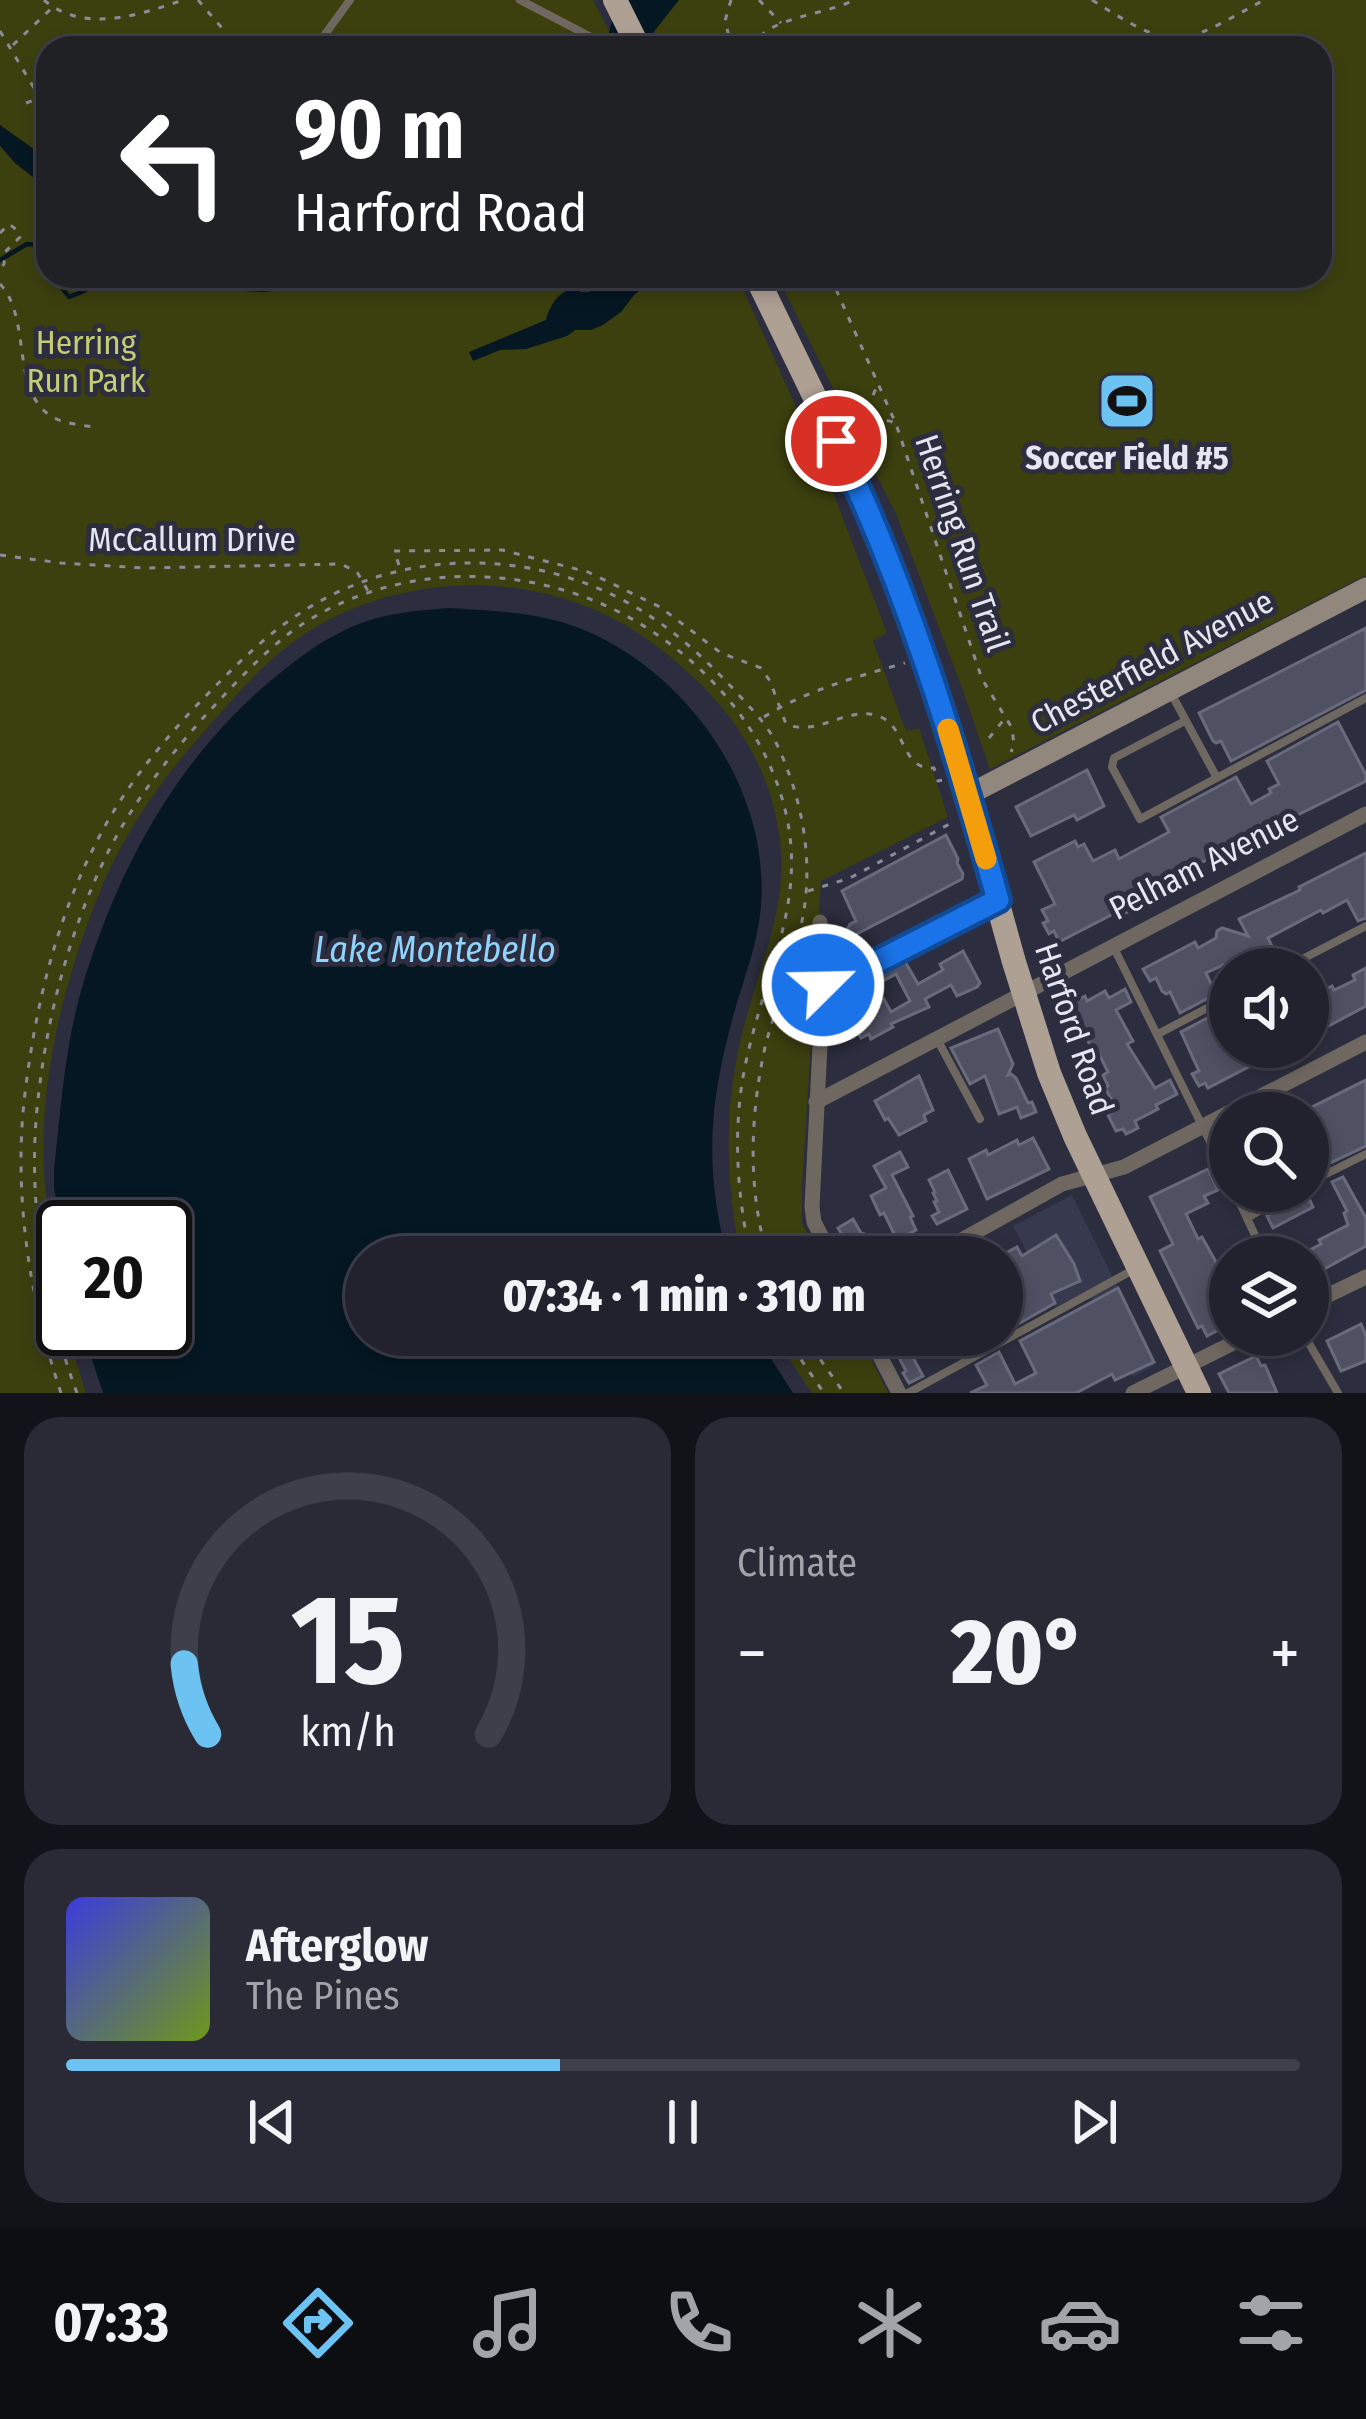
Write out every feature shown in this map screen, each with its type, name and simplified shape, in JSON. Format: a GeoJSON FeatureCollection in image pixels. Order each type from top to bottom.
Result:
{"type":"FeatureCollection","features":[{"type":"Feature","properties":{"kind":"main road"},"geometry":{"type":"LineString","coordinates":[[615,0],[633,36]]}},
{"type":"Feature","properties":{"kind":"main road","name":"Harford Road"},"geometry":{"type":"LineString","coordinates":[[762,288],[856,482],[925,658],[1049,1073],[1198,1393]]}},
{"type":"Feature","properties":{"kind":"street","name":"Chesterfield Avenue"},"geometry":{"type":"LineString","coordinates":[[968,795],[1366,588]]}},
{"type":"Feature","properties":{"kind":"street","name":"Pelham Avenue"},"geometry":{"type":"LineString","coordinates":[[815,1102],[1366,814]]}},
{"type":"Feature","properties":{"kind":"street"},"geometry":{"type":"LineString","coordinates":[[820,922],[823,985],[812,1207],[821,1236]]}},
{"type":"Feature","properties":{"kind":"street"},"geometry":{"type":"LineString","coordinates":[[969,1236],[1062,1184],[1124,1167],[1366,1042]]}},
{"type":"Feature","properties":{"kind":"street"},"geometry":{"type":"LineString","coordinates":[[1329,1294],[1366,1276]]}},
{"type":"Feature","properties":{"kind":"street"},"geometry":{"type":"LineString","coordinates":[[1133,1393],[1209,1355]]}},
{"type":"Feature","properties":{"kind":"street"},"geometry":{"type":"LineString","coordinates":[[881,1356],[903,1393]]}},
{"type":"Feature","properties":{"kind":"lane"},"geometry":{"type":"LineString","coordinates":[[324,36],[350,0]]}},
{"type":"Feature","properties":{"kind":"lane"},"geometry":{"type":"LineString","coordinates":[[520,0],[589,36]]}},
{"type":"Feature","properties":{"kind":"lane"},"geometry":{"type":"LineString","coordinates":[[1169,689],[1217,778]]}},
{"type":"Feature","properties":{"kind":"lane"},"geometry":{"type":"LineString","coordinates":[[1185,721],[1114,758],[1112,766],[1140,819],[1366,698]]}},
{"type":"Feature","properties":{"kind":"lane"},"geometry":{"type":"LineString","coordinates":[[823,985],[998,900]]}},
{"type":"Feature","properties":{"kind":"lane"},"geometry":{"type":"LineString","coordinates":[[1324,948],[1366,926]]}},
{"type":"Feature","properties":{"kind":"lane"},"geometry":{"type":"LineString","coordinates":[[1113,945],[1209,1137]]}},
{"type":"Feature","properties":{"kind":"lane"},"geometry":{"type":"LineString","coordinates":[[1158,1034],[1209,1008]]}},
{"type":"Feature","properties":{"kind":"lane"},"geometry":{"type":"LineString","coordinates":[[937,1038],[980,1119]]}},
{"type":"Feature","properties":{"kind":"lane"},"geometry":{"type":"LineString","coordinates":[[1329,1172],[1366,1154]]}},
{"type":"Feature","properties":{"kind":"lane"},"geometry":{"type":"LineString","coordinates":[[1244,1212],[1255,1236]]}},
{"type":"Feature","properties":{"kind":"lane"},"geometry":{"type":"LineString","coordinates":[[1247,1218],[1257,1212]]}},
{"type":"Feature","properties":{"kind":"lane"},"geometry":{"type":"LineString","coordinates":[[903,1393],[1138,1268]]}},
{"type":"Feature","properties":{"kind":"lane"},"geometry":{"type":"LineString","coordinates":[[1316,1356],[1338,1393]]}},
{"type":"Feature","properties":{"kind":"path"},"geometry":{"type":"LineString","coordinates":[[44,0],[68,16],[103,20],[183,0]]}},
{"type":"Feature","properties":{"kind":"path"},"geometry":{"type":"LineString","coordinates":[[198,0],[228,36]]}},
{"type":"Feature","properties":{"kind":"path"},"geometry":{"type":"LineString","coordinates":[[729,36],[725,21],[731,0]]}},
{"type":"Feature","properties":{"kind":"path"},"geometry":{"type":"LineString","coordinates":[[759,0],[782,24]]}},
{"type":"Feature","properties":{"kind":"path"},"geometry":{"type":"LineString","coordinates":[[759,36],[854,0]]}},
{"type":"Feature","properties":{"kind":"path"},"geometry":{"type":"LineString","coordinates":[[1092,0],[1155,36]]}},
{"type":"Feature","properties":{"kind":"path"},"geometry":{"type":"LineString","coordinates":[[1193,36],[1264,0]]}},
{"type":"Feature","properties":{"kind":"path"},"geometry":{"type":"LineString","coordinates":[[11,46],[53,8]]}},
{"type":"Feature","properties":{"kind":"path"},"geometry":{"type":"LineString","coordinates":[[0,31],[36,91]]}},
{"type":"Feature","properties":{"kind":"path"},"geometry":{"type":"LineString","coordinates":[[26,103],[36,99]]}},
{"type":"Feature","properties":{"kind":"path"},"geometry":{"type":"LineString","coordinates":[[0,233],[9,224],[20,237],[5,252],[2,267]]}},
{"type":"Feature","properties":{"kind":"path"},"geometry":{"type":"LineString","coordinates":[[0,284],[14,303],[33,395],[52,417],[98,428]]}},
{"type":"Feature","properties":{"kind":"path","name":"Herring Run Trail"},"geometry":{"type":"LineString","coordinates":[[836,288],[896,424],[986,690],[1012,728],[1014,745],[1006,757]]}},
{"type":"Feature","properties":{"kind":"path"},"geometry":{"type":"LineString","coordinates":[[854,416],[867,409],[879,382]]}},
{"type":"Feature","properties":{"kind":"path"},"geometry":{"type":"LineString","coordinates":[[863,411],[868,422]]}},
{"type":"Feature","properties":{"kind":"path"},"geometry":{"type":"LineString","coordinates":[[859,427],[887,419],[896,424]]}},
{"type":"Feature","properties":{"kind":"path"},"geometry":{"type":"LineString","coordinates":[[399,565],[394,550],[502,550],[588,572],[660,607],[721,653],[761,668],[786,724],[800,730],[862,715],[883,718],[893,726],[914,763],[934,768],[938,781]]}},
{"type":"Feature","properties":{"kind":"path","name":"McCallum Drive"},"geometry":{"type":"LineString","coordinates":[[0,556],[144,568],[341,563],[353,568],[363,582]]}},
{"type":"Feature","properties":{"kind":"path"},"geometry":{"type":"LineString","coordinates":[[61,1393],[42,1329],[25,1229],[20,1164],[30,1055],[48,972],[63,918],[92,850],[146,764],[265,638],[312,605],[363,582],[430,566],[481,562],[530,568],[618,598],[663,623],[705,659],[762,718],[778,747],[802,815],[807,864],[804,910],[766,1045],[757,1097],[754,1143],[762,1236]]}},
{"type":"Feature","properties":{"kind":"path"},"geometry":{"type":"LineString","coordinates":[[77,1393],[52,1305],[34,1152],[52,1017],[88,897],[134,807],[170,755],[227,692],[294,631],[345,602],[403,581],[456,575],[500,577],[552,586],[613,609],[656,634],[699,670],[736,710],[758,744],[786,816],[792,873],[783,932],[747,1057],[741,1098],[740,1198],[747,1236]]}},
{"type":"Feature","properties":{"kind":"path"},"geometry":{"type":"LineString","coordinates":[[363,582],[370,593]]}},
{"type":"Feature","properties":{"kind":"path"},"geometry":{"type":"LineString","coordinates":[[762,718],[850,679],[925,658]]}},
{"type":"Feature","properties":{"kind":"path"},"geometry":{"type":"LineString","coordinates":[[989,738],[1006,717]]}},
{"type":"Feature","properties":{"kind":"path"},"geometry":{"type":"LineString","coordinates":[[806,892],[850,878],[953,822]]}},
{"type":"Feature","properties":{"kind":"path"},"geometry":{"type":"LineString","coordinates":[[798,1356],[824,1393]]}},
{"type":"Feature","properties":{"kind":"path"},"geometry":{"type":"LineString","coordinates":[[817,1356],[844,1393]]}},
{"type":"Feature","properties":{"kind":"shaded area"},"geometry":{"type":"Polygon","coordinates":[[[1072,1195],[1156,1364],[1133,1377],[1087,1291],[1056,1307],[1023,1245],[1023,1236],[1013,1226],[1072,1195]]]}},
{"type":"Feature","properties":{"kind":"green space","name":"Herring Run Park"},"geometry":{"type":"Polygon","coordinates":[[[0,0],[593,0],[612,36],[36,36],[36,288],[742,288],[822,464],[887,633],[873,641],[906,731],[919,728],[948,817],[821,881],[802,1187],[802,1223],[808,1236],[737,1236],[733,1210],[729,1138],[735,1067],[780,890],[776,817],[753,753],[727,713],[694,678],[638,633],[599,612],[514,588],[425,589],[341,614],[276,656],[176,765],[145,807],[97,899],[55,1039],[45,1112],[47,1200],[36,1200],[36,1356],[74,1356],[86,1393],[0,1393],[0,0]]]}},
{"type":"Feature","properties":{"kind":"green space"},"geometry":{"type":"Polygon","coordinates":[[[638,0],[1366,0],[1366,575],[990,769],[896,514],[783,288],[1332,288],[1332,36],[657,36],[638,0]]]}},
{"type":"Feature","properties":{"kind":"green space"},"geometry":{"type":"Polygon","coordinates":[[[787,1356],[870,1356],[888,1393],[812,1393],[787,1356]]]}},
{"type":"Feature","properties":{"kind":"water"},"geometry":{"type":"Polygon","coordinates":[[[620,0],[679,0],[650,36],[608,36],[620,0]]]}},
{"type":"Feature","properties":{"kind":"water"},"geometry":{"type":"Polygon","coordinates":[[[0,125],[36,150],[36,180],[15,163],[0,146],[0,125]]]}},
{"type":"Feature","properties":{"kind":"water"},"geometry":{"type":"Polygon","coordinates":[[[209,288],[307,288],[262,292],[209,288]]]}},
{"type":"Feature","properties":{"kind":"water"},"geometry":{"type":"Polygon","coordinates":[[[593,288],[644,288],[603,325],[473,361],[469,352],[546,320],[556,299],[569,289],[589,292],[593,288]]]}},
{"type":"Feature","properties":{"kind":"water","name":"Lake Montebello"},"geometry":{"type":"Polygon","coordinates":[[[449,608],[551,619],[622,650],[657,675],[689,706],[737,779],[752,820],[761,906],[715,1106],[713,1163],[723,1236],[345,1236],[345,1356],[769,1356],[793,1393],[103,1393],[91,1356],[192,1356],[192,1200],[56,1200],[54,1170],[72,1027],[98,940],[152,823],[175,786],[230,719],[310,650],[356,625],[394,614],[449,608]]]}},
{"type":"Feature","properties":{"kind":"building"},"geometry":{"type":"Polygon","coordinates":[[[1366,628],[1366,690],[1231,761],[1221,741],[1213,741],[1199,713],[1366,628]]]}},
{"type":"Feature","properties":{"kind":"building"},"geometry":{"type":"Polygon","coordinates":[[[1338,722],[1366,781],[1138,894],[1141,900],[1134,904],[1136,908],[1119,916],[1117,912],[1059,942],[1054,931],[1049,934],[1042,910],[1055,904],[1034,862],[1075,841],[1078,847],[1084,844],[1093,861],[1115,850],[1119,859],[1169,832],[1161,817],[1236,777],[1251,804],[1279,784],[1267,761],[1338,722]]]}},
{"type":"Feature","properties":{"kind":"building"},"geometry":{"type":"Polygon","coordinates":[[[1087,770],[1104,806],[1031,836],[1016,807],[1087,770]]]}},
{"type":"Feature","properties":{"kind":"building"},"geometry":{"type":"Polygon","coordinates":[[[946,835],[962,879],[851,937],[847,930],[856,921],[842,891],[946,835]]]}},
{"type":"Feature","properties":{"kind":"building"},"geometry":{"type":"Polygon","coordinates":[[[1366,853],[1366,918],[1358,921],[1347,900],[1268,938],[1272,946],[1268,948],[1209,948],[1209,998],[1180,1013],[1170,992],[1162,991],[1156,978],[1150,981],[1143,969],[1195,942],[1198,948],[1216,938],[1222,928],[1248,936],[1239,919],[1366,853]]]}},
{"type":"Feature","properties":{"kind":"building"},"geometry":{"type":"Polygon","coordinates":[[[963,951],[980,983],[977,987],[957,996],[951,985],[925,999],[929,1007],[871,1039],[869,1034],[861,1038],[853,1022],[860,1018],[857,1014],[884,999],[891,1012],[910,1001],[896,974],[872,987],[866,976],[903,958],[918,984],[963,951]]]}},
{"type":"Feature","properties":{"kind":"building"},"geometry":{"type":"Polygon","coordinates":[[[1366,968],[1366,1006],[1329,1026],[1329,988],[1334,990],[1355,980],[1353,975],[1366,968]]]}},
{"type":"Feature","properties":{"kind":"building"},"geometry":{"type":"Polygon","coordinates":[[[1125,989],[1131,1002],[1116,1010],[1133,1041],[1127,1044],[1155,1088],[1170,1080],[1177,1094],[1135,1121],[1138,1128],[1126,1134],[1123,1129],[1116,1131],[1108,1115],[1116,1108],[1105,1088],[1103,1075],[1108,1072],[1097,1050],[1093,1052],[1071,1003],[1105,991],[1109,998],[1125,989]]]}},
{"type":"Feature","properties":{"kind":"building"},"geometry":{"type":"Polygon","coordinates":[[[1209,1017],[1209,1068],[1247,1068],[1208,1088],[1205,1083],[1199,1086],[1192,1074],[1199,1071],[1181,1032],[1209,1017]]]}},
{"type":"Feature","properties":{"kind":"building"},"geometry":{"type":"Polygon","coordinates":[[[998,1029],[1013,1064],[1008,1075],[1016,1078],[1036,1112],[1021,1118],[1017,1107],[999,1114],[985,1076],[970,1084],[951,1048],[998,1029]]]}},
{"type":"Feature","properties":{"kind":"building"},"geometry":{"type":"Polygon","coordinates":[[[919,1076],[933,1110],[924,1115],[926,1121],[899,1135],[875,1101],[919,1076]]]}},
{"type":"Feature","properties":{"kind":"building"},"geometry":{"type":"Polygon","coordinates":[[[1366,1080],[1366,1146],[1330,1163],[1329,1161],[1329,1098],[1366,1080]]]}},
{"type":"Feature","properties":{"kind":"building"},"geometry":{"type":"Polygon","coordinates":[[[1033,1138],[1049,1169],[987,1199],[969,1159],[1033,1138]]]}},
{"type":"Feature","properties":{"kind":"building"},"geometry":{"type":"Polygon","coordinates":[[[900,1152],[908,1167],[892,1175],[916,1230],[895,1236],[884,1213],[880,1215],[871,1196],[886,1188],[874,1166],[900,1152]]]}},
{"type":"Feature","properties":{"kind":"building"},"geometry":{"type":"Polygon","coordinates":[[[948,1170],[967,1209],[937,1224],[932,1216],[939,1212],[937,1201],[929,1180],[948,1170]]]}},
{"type":"Feature","properties":{"kind":"building"},"geometry":{"type":"Polygon","coordinates":[[[1209,1171],[1209,1194],[1204,1196],[1208,1203],[1186,1214],[1209,1250],[1207,1336],[1202,1326],[1198,1328],[1160,1251],[1173,1244],[1150,1197],[1209,1171]]]}},
{"type":"Feature","properties":{"kind":"building"},"geometry":{"type":"Polygon","coordinates":[[[1343,1177],[1366,1218],[1366,1246],[1329,1266],[1327,1236],[1348,1225],[1347,1211],[1332,1182],[1343,1177]]]}},
{"type":"Feature","properties":{"kind":"building"},"geometry":{"type":"Polygon","coordinates":[[[1274,1212],[1303,1212],[1273,1228],[1267,1216],[1274,1212]]]}},
{"type":"Feature","properties":{"kind":"building"},"geometry":{"type":"Polygon","coordinates":[[[853,1219],[861,1233],[868,1235],[843,1236],[838,1228],[853,1219]]]}},
{"type":"Feature","properties":{"kind":"building"},"geometry":{"type":"Polygon","coordinates":[[[1056,1235],[1080,1281],[1051,1294],[1055,1303],[1023,1321],[1023,1255],[1056,1235]]]}},
{"type":"Feature","properties":{"kind":"building"},"geometry":{"type":"Polygon","coordinates":[[[1118,1288],[1154,1362],[1115,1380],[1112,1374],[1076,1393],[970,1393],[987,1385],[976,1365],[992,1356],[1001,1356],[1015,1384],[1036,1373],[1023,1339],[1118,1288]]]}},
{"type":"Feature","properties":{"kind":"building"},"geometry":{"type":"Polygon","coordinates":[[[1361,1324],[1366,1361],[1341,1371],[1329,1340],[1361,1324]]]}},
{"type":"Feature","properties":{"kind":"building"},"geometry":{"type":"Polygon","coordinates":[[[898,1356],[912,1356],[923,1376],[909,1383],[898,1356]]]}},
{"type":"Feature","properties":{"kind":"building"},"geometry":{"type":"Polygon","coordinates":[[[1256,1356],[1277,1393],[1229,1393],[1219,1374],[1256,1356]]]}},
{"type":"Feature","properties":{"kind":"waterway"},"geometry":{"type":"LineString","coordinates":[[0,260],[27,244],[36,245]]}},
{"type":"Feature","properties":{"kind":"waterway"},"geometry":{"type":"LineString","coordinates":[[62,288],[69,297],[88,288]]}},
{"type":"Feature","properties":{"kind":"slow traffic"},"geometry":{"type":"LineString","coordinates":[[948,729],[986,859]]}},
{"type":"Feature","properties":{"kind":"place","name":"Soccer Field #5"},"geometry":{"type":"Point","coordinates":[1127,401]}},
{"type":"Feature","properties":{"kind":"route"},"geometry":{"type":"LineString","coordinates":[[823,985],[998,900],[933,679],[836,441]]}}]}
